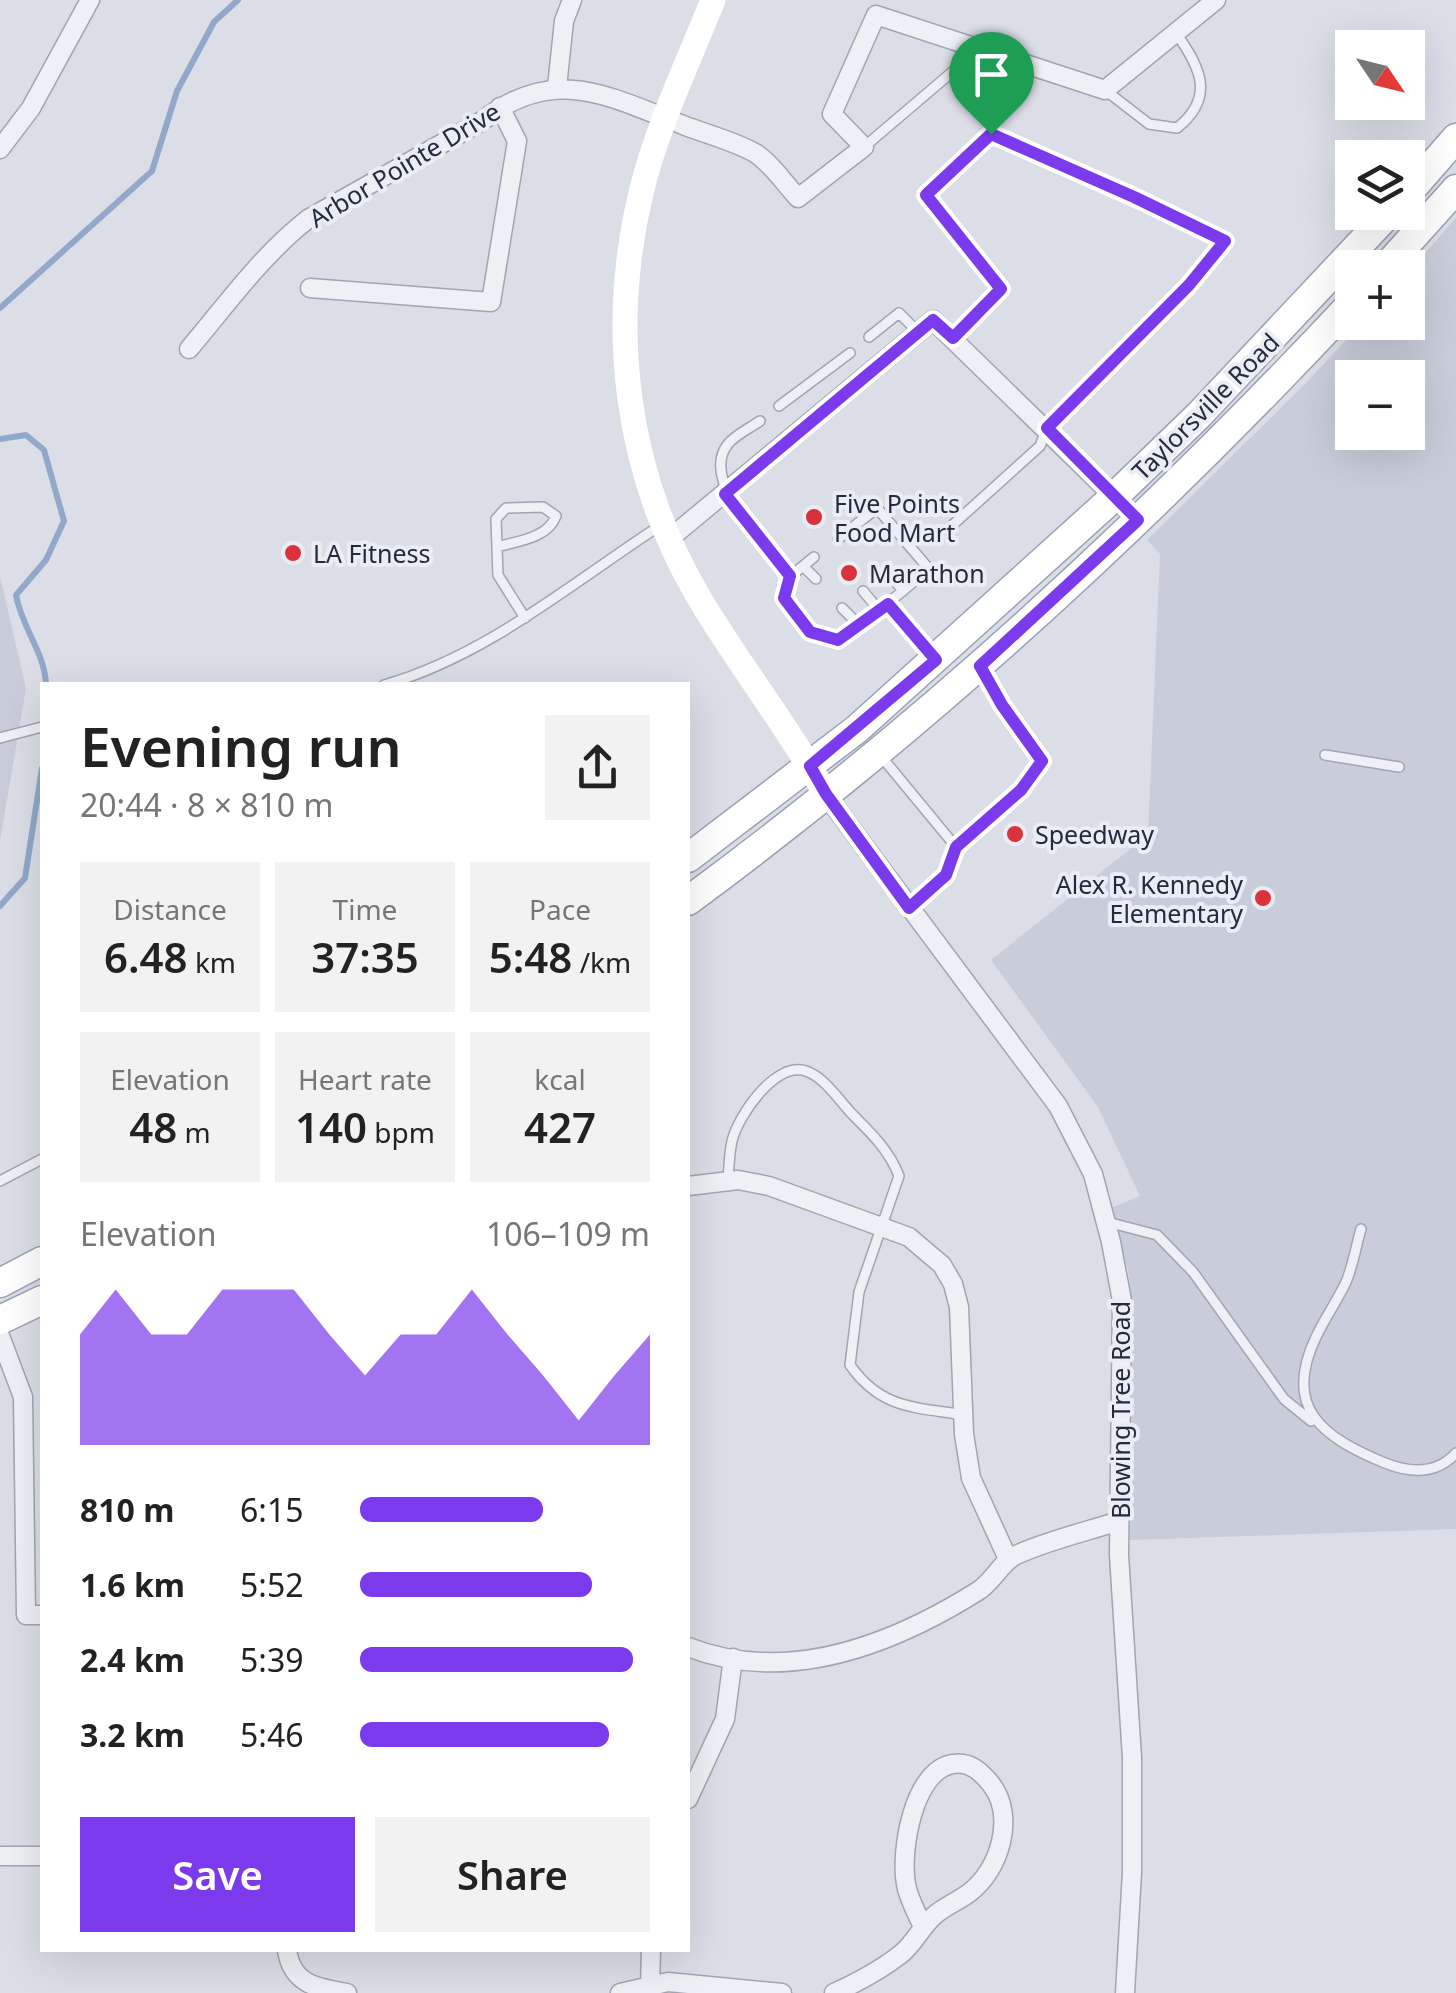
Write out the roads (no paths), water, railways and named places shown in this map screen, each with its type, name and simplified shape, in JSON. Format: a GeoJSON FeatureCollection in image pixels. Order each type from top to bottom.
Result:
{"type":"FeatureCollection","features":[{"type":"Feature","properties":{"kind":"main road"},"geometry":{"type":"LineString","coordinates":[[1425,174],[1456,138]]}},
{"type":"Feature","properties":{"kind":"main road"},"geometry":{"type":"LineString","coordinates":[[1401,250],[1456,189]]}},
{"type":"Feature","properties":{"kind":"main road","name":"Taylorsville Road"},"geometry":{"type":"LineString","coordinates":[[690,856],[810,766],[936,660],[1115,496],[1299,312],[1374,230]]}},
{"type":"Feature","properties":{"kind":"main road","name":"Taylorsville Road"},"geometry":{"type":"LineString","coordinates":[[690,899],[878,753],[980,666],[1138,520],[1335,320]]}},
{"type":"Feature","properties":{"kind":"main road"},"geometry":{"type":"LineString","coordinates":[[0,1283],[40,1262]]}},
{"type":"Feature","properties":{"kind":"main road"},"geometry":{"type":"LineString","coordinates":[[0,1320],[40,1301]]}},
{"type":"Feature","properties":{"kind":"street"},"geometry":{"type":"LineString","coordinates":[[0,149],[31,108],[90,0]]}},
{"type":"Feature","properties":{"kind":"street"},"geometry":{"type":"LineString","coordinates":[[558,88],[564,21],[572,0]]}},
{"type":"Feature","properties":{"kind":"street"},"geometry":{"type":"LineString","coordinates":[[713,0],[642,191],[628,255],[624,311],[626,379],[637,444],[666,532],[698,597],[826,794]]}},
{"type":"Feature","properties":{"kind":"street"},"geometry":{"type":"LineString","coordinates":[[864,147],[832,114],[876,14],[1106,90],[1216,0]]}},
{"type":"Feature","properties":{"kind":"street","name":"Arbor Pointe Drive"},"geometry":{"type":"LineString","coordinates":[[189,349],[286,237],[308,220],[531,92],[558,88],[592,91],[666,118],[756,154],[798,198],[864,147]]}},
{"type":"Feature","properties":{"kind":"street"},"geometry":{"type":"LineString","coordinates":[[310,288],[491,302],[517,141],[500,107]]}},
{"type":"Feature","properties":{"kind":"street"},"geometry":{"type":"LineString","coordinates":[[666,532],[725,494],[933,320],[1138,520]]}},
{"type":"Feature","properties":{"kind":"street","name":"Blowing Tree Road"},"geometry":{"type":"LineString","coordinates":[[826,794],[1058,1106],[1093,1174],[1122,1301],[1119,1522],[1132,1758],[1132,1872],[1125,1993]]}},
{"type":"Feature","properties":{"kind":"street"},"geometry":{"type":"LineString","coordinates":[[690,1186],[728,1180],[769,1186],[909,1237],[942,1265],[960,1307],[971,1478],[1008,1560]]}},
{"type":"Feature","properties":{"kind":"street"},"geometry":{"type":"LineString","coordinates":[[0,1336],[23,1398],[26,1615],[40,1615]]}},
{"type":"Feature","properties":{"kind":"street"},"geometry":{"type":"LineString","coordinates":[[690,1647],[733,1658],[778,1662],[826,1658],[869,1646],[930,1621],[989,1584],[1008,1560],[1119,1522]]}},
{"type":"Feature","properties":{"kind":"street"},"geometry":{"type":"LineString","coordinates":[[690,1796],[726,1718],[733,1658]]}},
{"type":"Feature","properties":{"kind":"street"},"geometry":{"type":"LineString","coordinates":[[834,1993],[903,1952],[938,1912],[972,1892],[993,1865],[1005,1826],[999,1795],[979,1770],[964,1763],[948,1764],[929,1781],[910,1817],[904,1857],[906,1887],[922,1927]]}},
{"type":"Feature","properties":{"kind":"street"},"geometry":{"type":"LineString","coordinates":[[0,1856],[40,1856]]}},
{"type":"Feature","properties":{"kind":"street"},"geometry":{"type":"LineString","coordinates":[[288,1952],[292,1969],[301,1980],[313,1987],[346,1993]]}},
{"type":"Feature","properties":{"kind":"street"},"geometry":{"type":"LineString","coordinates":[[650,1986],[651,1952]]}},
{"type":"Feature","properties":{"kind":"street"},"geometry":{"type":"LineString","coordinates":[[620,1993],[668,1982],[782,1993]]}},
{"type":"Feature","properties":{"kind":"lane"},"geometry":{"type":"LineString","coordinates":[[1106,90],[1150,124],[1177,128],[1194,114],[1200,88],[1198,64],[1176,33]]}},
{"type":"Feature","properties":{"kind":"lane"},"geometry":{"type":"LineString","coordinates":[[864,147],[978,50]]}},
{"type":"Feature","properties":{"kind":"lane"},"geometry":{"type":"LineString","coordinates":[[946,530],[1040,446],[1047,428],[1189,285],[1225,241],[991,134],[926,195],[1001,289],[953,338]]}},
{"type":"Feature","properties":{"kind":"lane"},"geometry":{"type":"LineString","coordinates":[[869,338],[900,313],[918,332]]}},
{"type":"Feature","properties":{"kind":"lane"},"geometry":{"type":"LineString","coordinates":[[779,406],[850,353]]}},
{"type":"Feature","properties":{"kind":"lane"},"geometry":{"type":"LineString","coordinates":[[826,373],[844,394]]}},
{"type":"Feature","properties":{"kind":"lane"},"geometry":{"type":"LineString","coordinates":[[760,421],[728,442],[719,460],[725,494],[790,576]]}},
{"type":"Feature","properties":{"kind":"lane"},"geometry":{"type":"LineString","coordinates":[[497,547],[537,536],[552,525],[556,516],[542,506],[506,508],[496,518],[497,547],[498,575],[525,618]]}},
{"type":"Feature","properties":{"kind":"lane"},"geometry":{"type":"LineString","coordinates":[[814,557],[790,576],[784,598],[810,632],[838,640],[929,569],[878,508],[838,539]]}},
{"type":"Feature","properties":{"kind":"lane"},"geometry":{"type":"LineString","coordinates":[[852,528],[861,541]]}},
{"type":"Feature","properties":{"kind":"lane"},"geometry":{"type":"LineString","coordinates":[[392,682],[430,668],[525,618],[666,532]]}},
{"type":"Feature","properties":{"kind":"lane"},"geometry":{"type":"LineString","coordinates":[[804,566],[816,579]]}},
{"type":"Feature","properties":{"kind":"lane"},"geometry":{"type":"LineString","coordinates":[[887,571],[903,591]]}},
{"type":"Feature","properties":{"kind":"lane"},"geometry":{"type":"LineString","coordinates":[[863,591],[936,660]]}},
{"type":"Feature","properties":{"kind":"lane"},"geometry":{"type":"LineString","coordinates":[[842,608],[858,625]]}},
{"type":"Feature","properties":{"kind":"lane"},"geometry":{"type":"LineString","coordinates":[[909,908],[946,875],[956,847],[1021,790],[1042,761],[980,666]]}},
{"type":"Feature","properties":{"kind":"lane"},"geometry":{"type":"LineString","coordinates":[[0,738],[40,728]]}},
{"type":"Feature","properties":{"kind":"lane"},"geometry":{"type":"LineString","coordinates":[[878,753],[956,847]]}},
{"type":"Feature","properties":{"kind":"lane"},"geometry":{"type":"LineString","coordinates":[[1325,755],[1399,767]]}},
{"type":"Feature","properties":{"kind":"lane"},"geometry":{"type":"LineString","coordinates":[[728,1180],[732,1138],[768,1084],[783,1071],[805,1071],[825,1084],[892,1159],[899,1176],[859,1292],[850,1365],[867,1389],[902,1405],[964,1415]]}},
{"type":"Feature","properties":{"kind":"lane"},"geometry":{"type":"LineString","coordinates":[[0,1181],[40,1160]]}},
{"type":"Feature","properties":{"kind":"lane"},"geometry":{"type":"LineString","coordinates":[[1104,1221],[1157,1235],[1193,1272],[1284,1400],[1348,1447],[1398,1468],[1432,1470],[1456,1454]]}},
{"type":"Feature","properties":{"kind":"lane"},"geometry":{"type":"LineString","coordinates":[[1326,1432],[1304,1400],[1303,1376],[1310,1349],[1348,1278],[1361,1229]]}},
{"type":"Feature","properties":{"kind":"waterway"},"geometry":{"type":"LineString","coordinates":[[0,308],[152,171],[177,91],[214,22],[238,0]]}},
{"type":"Feature","properties":{"kind":"waterway"},"geometry":{"type":"LineString","coordinates":[[0,439],[26,435],[44,450],[64,521],[46,560],[16,595],[46,682]]}},
{"type":"Feature","properties":{"kind":"waterway"},"geometry":{"type":"LineString","coordinates":[[0,906],[25,878],[40,781]]}},
{"type":"Feature","properties":{"kind":"place","name":"Five Points Food Mart"},"geometry":{"type":"Point","coordinates":[814,517]}},
{"type":"Feature","properties":{"kind":"place","name":"LA Fitness"},"geometry":{"type":"Point","coordinates":[293,553]}},
{"type":"Feature","properties":{"kind":"place","name":"Marathon"},"geometry":{"type":"Point","coordinates":[849,573]}},
{"type":"Feature","properties":{"kind":"place","name":"Speedway"},"geometry":{"type":"Point","coordinates":[1015,834]}},
{"type":"Feature","properties":{"kind":"place","name":"Alex R. Kennedy Elementary"},"geometry":{"type":"Point","coordinates":[1263,898]}}]}
